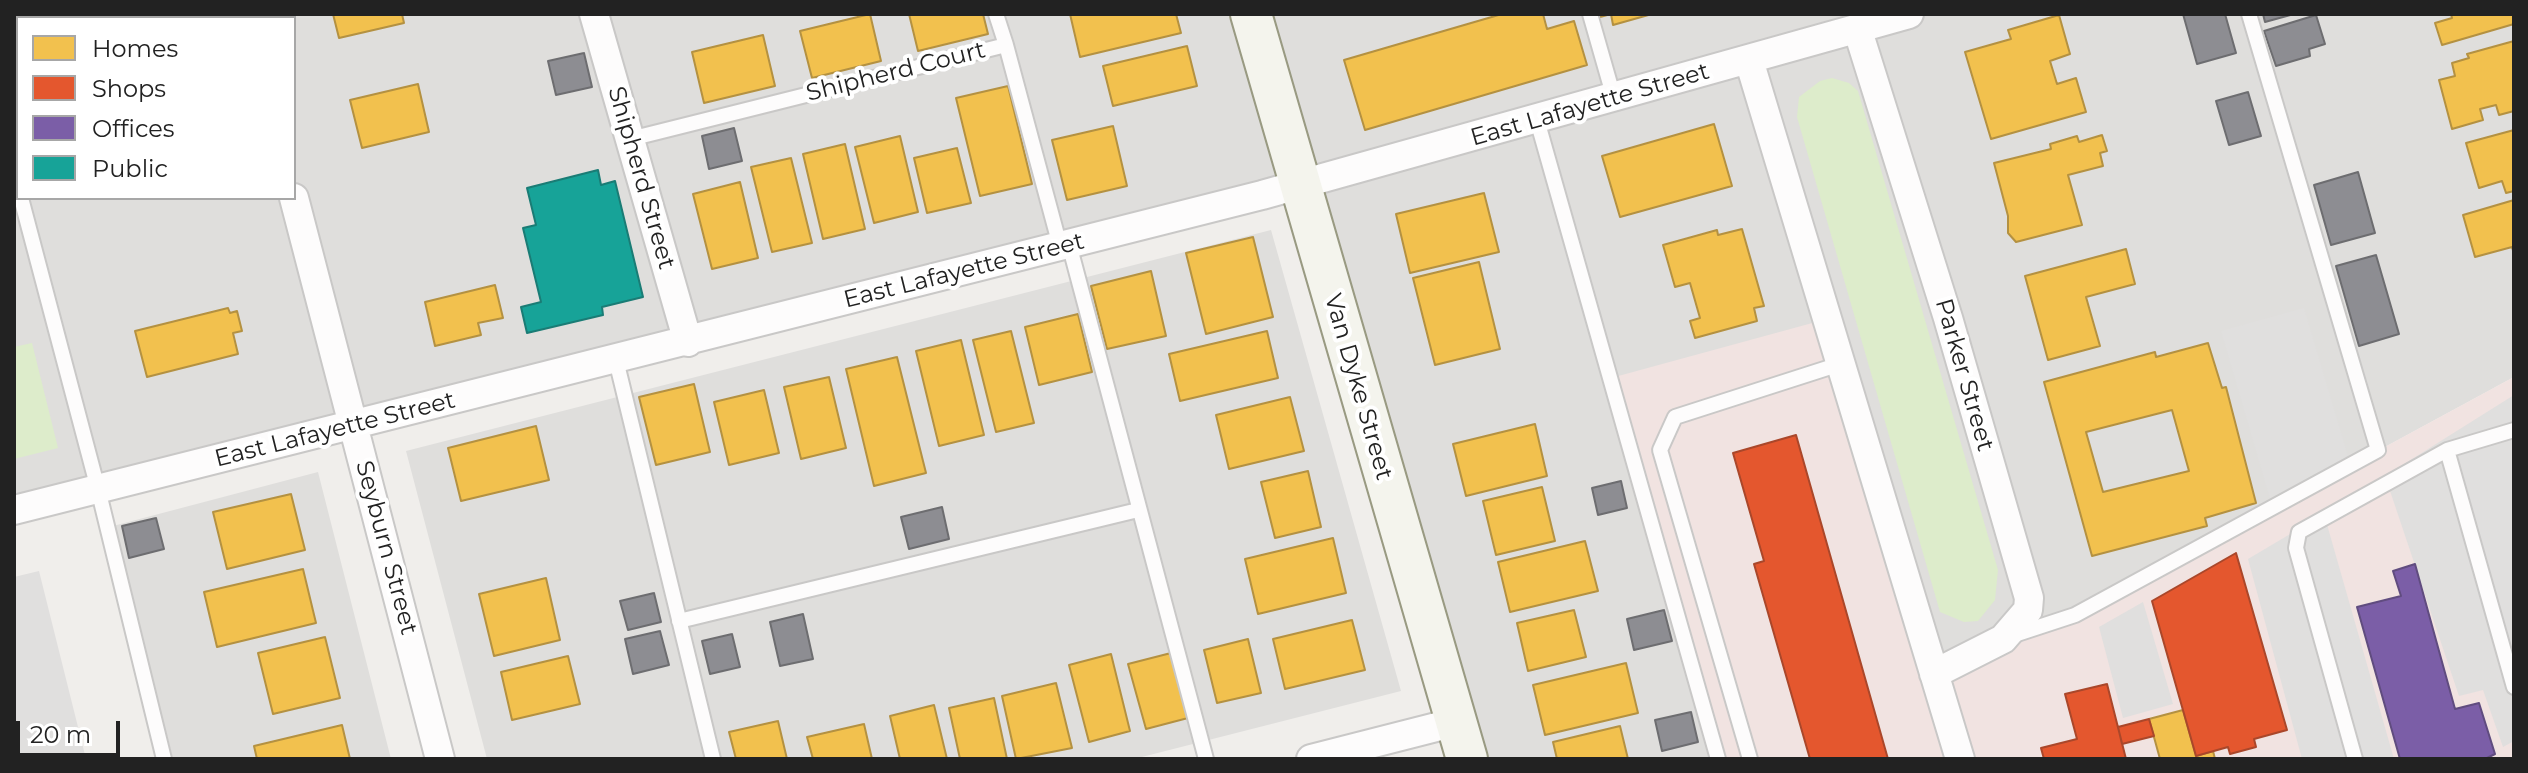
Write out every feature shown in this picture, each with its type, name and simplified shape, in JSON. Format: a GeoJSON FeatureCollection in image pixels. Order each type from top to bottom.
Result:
{"type":"FeatureCollection","features":[{"type":"Feature","properties":{"kind":"main road","name":"Van Dyke Street"},"geometry":{"type":"LineString","coordinates":[[1251,14],[1461,741]]}},
{"type":"Feature","properties":{"kind":"street","name":"Shipherd Street"},"geometry":{"type":"LineString","coordinates":[[594,14],[688,342]]}},
{"type":"Feature","properties":{"kind":"street","name":"East Lafayette Street"},"geometry":{"type":"LineString","coordinates":[[14,510],[1300,185],[1858,31],[1909,14]]}},
{"type":"Feature","properties":{"kind":"street","name":"Parker Street"},"geometry":{"type":"LineString","coordinates":[[1858,31],[1948,318],[2029,598],[2028,610],[2003,639],[1934,674]]}},
{"type":"Feature","properties":{"kind":"street"},"geometry":{"type":"LineString","coordinates":[[1749,60],[1960,759]]}},
{"type":"Feature","properties":{"kind":"street","name":"Seyburn Street"},"geometry":{"type":"LineString","coordinates":[[295,200],[440,759]]}},
{"type":"Feature","properties":{"kind":"street"},"geometry":{"type":"LineString","coordinates":[[1311,759],[1461,741]]}},
{"type":"Feature","properties":{"kind":"lane"},"geometry":{"type":"LineString","coordinates":[[996,14],[1006,45]]}},
{"type":"Feature","properties":{"kind":"lane"},"geometry":{"type":"LineString","coordinates":[[1590,14],[1615,99]]}},
{"type":"Feature","properties":{"kind":"lane"},"geometry":{"type":"LineString","coordinates":[[2003,639],[2075,615],[2378,450],[2249,14]]}},
{"type":"Feature","properties":{"kind":"lane","name":"Shipherd Court"},"geometry":{"type":"LineString","coordinates":[[630,139],[1006,45],[1065,245],[1206,759]]}},
{"type":"Feature","properties":{"kind":"lane"},"geometry":{"type":"LineString","coordinates":[[1537,120],[1718,759]]}},
{"type":"Feature","properties":{"kind":"lane"},"geometry":{"type":"LineString","coordinates":[[22,200],[98,489],[164,759]]}},
{"type":"Feature","properties":{"kind":"lane"},"geometry":{"type":"LineString","coordinates":[[616,360],[713,759]]}},
{"type":"Feature","properties":{"kind":"lane"},"geometry":{"type":"LineString","coordinates":[[1750,759],[1660,450],[1675,417],[1840,364]]}},
{"type":"Feature","properties":{"kind":"lane"},"geometry":{"type":"LineString","coordinates":[[2355,759],[2296,548],[2299,532],[2447,450],[2514,430]]}},
{"type":"Feature","properties":{"kind":"lane"},"geometry":{"type":"LineString","coordinates":[[2447,450],[2514,687]]}},
{"type":"Feature","properties":{"kind":"lane"},"geometry":{"type":"LineString","coordinates":[[679,621],[1138,510]]}},
{"type":"Feature","properties":{"kind":"shaded area"},"geometry":{"type":"Polygon","coordinates":[[[14,14],[2514,14],[2514,377],[2075,615],[1718,759],[1467,759],[1300,185],[14,510],[14,14]]]}},
{"type":"Feature","properties":{"kind":"shaded area"},"geometry":{"type":"Polygon","coordinates":[[[1271,230],[1401,691],[1134,759],[487,759],[406,451],[1271,230]]]}},
{"type":"Feature","properties":{"kind":"shaded area"},"geometry":{"type":"Polygon","coordinates":[[[2304,308],[2348,456],[2270,499],[2221,331],[2304,308]]]}},
{"type":"Feature","properties":{"kind":"shaded area"},"geometry":{"type":"Polygon","coordinates":[[[1827,319],[1933,674],[2075,615],[2514,377],[2514,759],[1718,759],[1611,378],[1827,319]]]}},
{"type":"Feature","properties":{"kind":"shaded area"},"geometry":{"type":"Polygon","coordinates":[[[2514,395],[2514,741],[2503,747],[2483,690],[2459,696],[2385,476],[2514,395]]]}},
{"type":"Feature","properties":{"kind":"shaded area"},"geometry":{"type":"Polygon","coordinates":[[[318,472],[391,759],[173,759],[113,526],[318,472]]]}},
{"type":"Feature","properties":{"kind":"shaded area"},"geometry":{"type":"Polygon","coordinates":[[[2324,514],[2394,759],[2302,759],[2248,559],[2324,514]]]}},
{"type":"Feature","properties":{"kind":"shaded area"},"geometry":{"type":"Polygon","coordinates":[[[39,571],[86,759],[14,759],[14,577],[39,571]]]}},
{"type":"Feature","properties":{"kind":"shaded area"},"geometry":{"type":"Polygon","coordinates":[[[2143,602],[2173,704],[2123,718],[2099,627],[2143,602]]]}},
{"type":"Feature","properties":{"kind":"green space"},"geometry":{"type":"Polygon","coordinates":[[[1832,78],[1849,83],[1858,91],[1998,570],[1995,600],[1978,621],[1964,622],[1940,612],[1797,117],[1799,97],[1820,81],[1832,78]]]}},
{"type":"Feature","properties":{"kind":"green space"},"geometry":{"type":"Polygon","coordinates":[[[32,343],[58,448],[14,459],[14,347],[32,343]]]}},
{"type":"Feature","properties":{"kind":"building: Homes"},"geometry":{"type":"Polygon","coordinates":[[[150,14],[150,16],[68,16],[150,14]]]}},
{"type":"Feature","properties":{"kind":"building: Homes"},"geometry":{"type":"Polygon","coordinates":[[[333,14],[402,14],[404,23],[339,38],[333,14]]]}},
{"type":"Feature","properties":{"kind":"building: Homes"},"geometry":{"type":"Polygon","coordinates":[[[870,14],[881,61],[812,78],[800,31],[870,14]]]}},
{"type":"Feature","properties":{"kind":"building: Homes"},"geometry":{"type":"Polygon","coordinates":[[[909,14],[983,14],[988,34],[918,51],[909,14]]]}},
{"type":"Feature","properties":{"kind":"building: Homes"},"geometry":{"type":"Polygon","coordinates":[[[1070,14],[1176,14],[1181,33],[1080,57],[1070,14]]]}},
{"type":"Feature","properties":{"kind":"building: Homes"},"geometry":{"type":"Polygon","coordinates":[[[1502,14],[1543,14],[1547,29],[1574,21],[1587,65],[1365,130],[1344,60],[1502,14]]]}},
{"type":"Feature","properties":{"kind":"building: Homes"},"geometry":{"type":"Polygon","coordinates":[[[1611,14],[1652,14],[1613,25],[1611,14]]]}},
{"type":"Feature","properties":{"kind":"building: Homes"},"geometry":{"type":"Polygon","coordinates":[[[2451,14],[2514,14],[2514,24],[2442,45],[2435,23],[2452,18],[2451,14]]]}},
{"type":"Feature","properties":{"kind":"building: Homes"},"geometry":{"type":"Polygon","coordinates":[[[2059,15],[2070,54],[2050,61],[2057,84],[2076,78],[2086,112],[1991,139],[1965,52],[2011,39],[2008,30],[2059,15]]]}},
{"type":"Feature","properties":{"kind":"building: Homes"},"geometry":{"type":"Polygon","coordinates":[[[763,35],[775,86],[704,103],[692,52],[763,35]]]}},
{"type":"Feature","properties":{"kind":"building: Homes"},"geometry":{"type":"Polygon","coordinates":[[[2514,41],[2514,111],[2499,115],[2496,105],[2480,109],[2483,120],[2452,129],[2439,80],[2455,76],[2452,63],[2469,58],[2467,54],[2514,41]]]}},
{"type":"Feature","properties":{"kind":"building: Homes"},"geometry":{"type":"Polygon","coordinates":[[[1187,46],[1197,86],[1113,106],[1103,66],[1187,46]]]}},
{"type":"Feature","properties":{"kind":"building: Homes"},"geometry":{"type":"Polygon","coordinates":[[[418,84],[429,132],[362,148],[350,100],[418,84]]]}},
{"type":"Feature","properties":{"kind":"building: Homes"},"geometry":{"type":"Polygon","coordinates":[[[1008,86],[1032,184],[980,196],[956,98],[1008,86]]]}},
{"type":"Feature","properties":{"kind":"building: Homes"},"geometry":{"type":"Polygon","coordinates":[[[1714,124],[1732,186],[1620,217],[1602,156],[1714,124]]]}},
{"type":"Feature","properties":{"kind":"building: Homes"},"geometry":{"type":"Polygon","coordinates":[[[1113,126],[1127,186],[1067,200],[1052,140],[1113,126]]]}},
{"type":"Feature","properties":{"kind":"building: Homes"},"geometry":{"type":"Polygon","coordinates":[[[2514,130],[2514,191],[2506,193],[2502,181],[2479,188],[2466,143],[2514,130]]]}},
{"type":"Feature","properties":{"kind":"building: Homes"},"geometry":{"type":"Polygon","coordinates":[[[2102,135],[2107,151],[2100,153],[2103,166],[2068,175],[2082,225],[2016,242],[2008,233],[2008,216],[1994,163],[2051,149],[2050,144],[2077,136],[2079,142],[2102,135]]]}},
{"type":"Feature","properties":{"kind":"building: Homes"},"geometry":{"type":"Polygon","coordinates":[[[900,136],[918,212],[874,223],[855,147],[900,136]]]}},
{"type":"Feature","properties":{"kind":"building: Homes"},"geometry":{"type":"Polygon","coordinates":[[[845,144],[865,229],[823,239],[803,154],[845,144]]]}},
{"type":"Feature","properties":{"kind":"building: Homes"},"geometry":{"type":"Polygon","coordinates":[[[957,148],[971,203],[927,213],[914,158],[957,148]]]}},
{"type":"Feature","properties":{"kind":"building: Homes"},"geometry":{"type":"Polygon","coordinates":[[[791,158],[812,243],[772,252],[751,167],[791,158]]]}},
{"type":"Feature","properties":{"kind":"building: Homes"},"geometry":{"type":"Polygon","coordinates":[[[740,182],[758,258],[712,269],[693,194],[740,182]]]}},
{"type":"Feature","properties":{"kind":"building: Homes"},"geometry":{"type":"Polygon","coordinates":[[[1484,193],[1499,252],[1410,273],[1396,214],[1484,193]]]}},
{"type":"Feature","properties":{"kind":"building: Homes"},"geometry":{"type":"Polygon","coordinates":[[[2514,200],[2514,254],[2512,247],[2475,257],[2463,215],[2514,200]]]}},
{"type":"Feature","properties":{"kind":"building: Homes"},"geometry":{"type":"Polygon","coordinates":[[[1742,229],[1764,306],[1754,308],[1757,321],[1695,338],[1690,321],[1700,318],[1690,283],[1675,287],[1663,245],[1717,230],[1718,235],[1742,229]]]}},
{"type":"Feature","properties":{"kind":"building: Homes"},"geometry":{"type":"Polygon","coordinates":[[[1253,237],[1273,317],[1206,334],[1186,253],[1253,237]]]}},
{"type":"Feature","properties":{"kind":"building: Homes"},"geometry":{"type":"Polygon","coordinates":[[[2126,249],[2135,284],[2086,297],[2100,346],[2048,360],[2025,276],[2126,249]]]}},
{"type":"Feature","properties":{"kind":"building: Homes"},"geometry":{"type":"Polygon","coordinates":[[[1479,262],[1500,349],[1435,365],[1413,278],[1479,262]]]}},
{"type":"Feature","properties":{"kind":"building: Homes"},"geometry":{"type":"Polygon","coordinates":[[[1151,271],[1166,336],[1107,349],[1091,286],[1151,271]]]}},
{"type":"Feature","properties":{"kind":"building: Homes"},"geometry":{"type":"Polygon","coordinates":[[[495,285],[503,318],[478,323],[481,335],[435,346],[425,302],[495,285]]]}},
{"type":"Feature","properties":{"kind":"building: Homes"},"geometry":{"type":"Polygon","coordinates":[[[228,308],[230,313],[237,311],[242,331],[233,333],[238,354],[147,377],[135,331],[228,308]]]}},
{"type":"Feature","properties":{"kind":"building: Homes"},"geometry":{"type":"Polygon","coordinates":[[[1078,314],[1092,372],[1039,385],[1025,327],[1078,314]]]}},
{"type":"Feature","properties":{"kind":"building: Homes"},"geometry":{"type":"Polygon","coordinates":[[[1011,331],[1034,423],[996,432],[973,340],[1011,331]]]}},
{"type":"Feature","properties":{"kind":"building: Homes"},"geometry":{"type":"Polygon","coordinates":[[[1267,331],[1278,378],[1180,401],[1169,354],[1267,331]]]}},
{"type":"Feature","properties":{"kind":"building: Homes"},"geometry":{"type":"Polygon","coordinates":[[[961,340],[984,435],[939,446],[916,351],[961,340]]]}},
{"type":"Feature","properties":{"kind":"building: Homes"},"geometry":{"type":"Polygon","coordinates":[[[2208,343],[2222,388],[2226,387],[2256,503],[2205,518],[2207,526],[2092,556],[2044,382],[2155,352],[2156,357],[2208,343]],[[2172,410],[2086,432],[2103,492],[2189,471],[2172,410]]]}},
{"type":"Feature","properties":{"kind":"building: Homes"},"geometry":{"type":"Polygon","coordinates":[[[897,357],[926,473],[874,486],[846,369],[897,357]]]}},
{"type":"Feature","properties":{"kind":"building: Homes"},"geometry":{"type":"Polygon","coordinates":[[[829,377],[846,448],[801,459],[784,387],[829,377]]]}},
{"type":"Feature","properties":{"kind":"building: Homes"},"geometry":{"type":"Polygon","coordinates":[[[694,384],[710,452],[656,465],[639,397],[694,384]]]}},
{"type":"Feature","properties":{"kind":"building: Homes"},"geometry":{"type":"Polygon","coordinates":[[[764,390],[779,453],[729,465],[714,402],[764,390]]]}},
{"type":"Feature","properties":{"kind":"building: Homes"},"geometry":{"type":"Polygon","coordinates":[[[1290,397],[1304,451],[1229,469],[1216,415],[1290,397]]]}},
{"type":"Feature","properties":{"kind":"building: Homes"},"geometry":{"type":"Polygon","coordinates":[[[1535,424],[1547,476],[1466,496],[1453,444],[1535,424]]]}},
{"type":"Feature","properties":{"kind":"building: Homes"},"geometry":{"type":"Polygon","coordinates":[[[536,426],[549,480],[461,501],[448,448],[536,426]]]}},
{"type":"Feature","properties":{"kind":"building: Homes"},"geometry":{"type":"Polygon","coordinates":[[[1308,471],[1321,527],[1275,538],[1261,482],[1308,471]]]}},
{"type":"Feature","properties":{"kind":"building: Homes"},"geometry":{"type":"Polygon","coordinates":[[[1542,487],[1555,541],[1496,555],[1483,501],[1542,487]]]}},
{"type":"Feature","properties":{"kind":"building: Homes"},"geometry":{"type":"Polygon","coordinates":[[[291,494],[305,550],[227,569],[213,512],[291,494]]]}},
{"type":"Feature","properties":{"kind":"building: Homes"},"geometry":{"type":"Polygon","coordinates":[[[1333,538],[1346,593],[1258,614],[1245,559],[1333,538]]]}},
{"type":"Feature","properties":{"kind":"building: Homes"},"geometry":{"type":"Polygon","coordinates":[[[1585,541],[1598,591],[1510,612],[1498,562],[1585,541]]]}},
{"type":"Feature","properties":{"kind":"building: Homes"},"geometry":{"type":"Polygon","coordinates":[[[303,569],[316,623],[217,647],[204,592],[303,569]]]}},
{"type":"Feature","properties":{"kind":"building: Homes"},"geometry":{"type":"Polygon","coordinates":[[[546,578],[560,640],[494,656],[479,594],[546,578]]]}},
{"type":"Feature","properties":{"kind":"building: Homes"},"geometry":{"type":"Polygon","coordinates":[[[1574,610],[1586,657],[1528,671],[1517,623],[1574,610]]]}},
{"type":"Feature","properties":{"kind":"building: Homes"},"geometry":{"type":"Polygon","coordinates":[[[1352,620],[1365,670],[1285,689],[1273,639],[1352,620]]]}},
{"type":"Feature","properties":{"kind":"building: Homes"},"geometry":{"type":"Polygon","coordinates":[[[325,637],[340,698],[273,714],[258,653],[325,637]]]}},
{"type":"Feature","properties":{"kind":"building: Homes"},"geometry":{"type":"Polygon","coordinates":[[[1248,639],[1261,693],[1217,703],[1204,650],[1248,639]]]}},
{"type":"Feature","properties":{"kind":"building: Homes"},"geometry":{"type":"Polygon","coordinates":[[[1171,653],[1188,718],[1146,729],[1128,664],[1171,653]]]}},
{"type":"Feature","properties":{"kind":"building: Homes"},"geometry":{"type":"Polygon","coordinates":[[[1111,654],[1130,731],[1089,742],[1069,665],[1111,654]]]}},
{"type":"Feature","properties":{"kind":"building: Homes"},"geometry":{"type":"Polygon","coordinates":[[[568,656],[580,704],[512,720],[501,672],[568,656]]]}},
{"type":"Feature","properties":{"kind":"building: Homes"},"geometry":{"type":"Polygon","coordinates":[[[1626,663],[1638,713],[1545,735],[1533,685],[1626,663]]]}},
{"type":"Feature","properties":{"kind":"building: Homes"},"geometry":{"type":"Polygon","coordinates":[[[1056,683],[1072,748],[1016,759],[1002,696],[1056,683]]]}},
{"type":"Feature","properties":{"kind":"building: Homes"},"geometry":{"type":"Polygon","coordinates":[[[994,698],[1007,759],[960,759],[949,708],[994,698]]]}},
{"type":"Feature","properties":{"kind":"building: Homes"},"geometry":{"type":"Polygon","coordinates":[[[934,705],[947,759],[900,759],[890,716],[934,705]]]}},
{"type":"Feature","properties":{"kind":"building: Homes"},"geometry":{"type":"Polygon","coordinates":[[[2183,710],[2196,756],[2213,751],[2215,759],[2160,759],[2149,719],[2183,710]]]}},
{"type":"Feature","properties":{"kind":"building: Homes"},"geometry":{"type":"Polygon","coordinates":[[[778,721],[787,759],[736,759],[729,732],[778,721]]]}},
{"type":"Feature","properties":{"kind":"building: Homes"},"geometry":{"type":"Polygon","coordinates":[[[864,724],[872,759],[813,759],[807,737],[864,724]]]}},
{"type":"Feature","properties":{"kind":"building: Homes"},"geometry":{"type":"Polygon","coordinates":[[[342,725],[350,759],[257,759],[254,746],[342,725]]]}},
{"type":"Feature","properties":{"kind":"building: Homes"},"geometry":{"type":"Polygon","coordinates":[[[1620,726],[1628,759],[1557,759],[1553,742],[1620,726]]]}},
{"type":"Feature","properties":{"kind":"building: Shops"},"geometry":{"type":"Polygon","coordinates":[[[1796,435],[1888,759],[1810,759],[1754,564],[1764,561],[1733,453],[1796,435]]]}},
{"type":"Feature","properties":{"kind":"building: Shops"},"geometry":{"type":"Polygon","coordinates":[[[2236,553],[2287,730],[2254,739],[2256,747],[2230,754],[2228,747],[2196,756],[2152,601],[2236,553]]]}},
{"type":"Feature","properties":{"kind":"building: Shops"},"geometry":{"type":"Polygon","coordinates":[[[2107,684],[2126,759],[2044,759],[2041,748],[2077,739],[2065,694],[2107,684]]]}},
{"type":"Feature","properties":{"kind":"building: Shops"},"geometry":{"type":"Polygon","coordinates":[[[2149,719],[2154,736],[2122,744],[2118,727],[2149,719]]]}},
{"type":"Feature","properties":{"kind":"building: Offices"},"geometry":{"type":"Polygon","coordinates":[[[2415,564],[2455,709],[2479,703],[2495,754],[2485,759],[2400,759],[2357,607],[2401,596],[2393,571],[2415,564]]]}},
{"type":"Feature","properties":{"kind":"building: Public"},"geometry":{"type":"Polygon","coordinates":[[[598,170],[601,185],[615,181],[643,297],[602,307],[603,315],[527,333],[521,307],[541,302],[523,228],[536,225],[527,188],[598,170]]]}},
{"type":"Feature","properties":{"kind":"building: Industry"},"geometry":{"type":"Polygon","coordinates":[[[2183,14],[2225,14],[2236,53],[2197,64],[2183,14]]]}},
{"type":"Feature","properties":{"kind":"building: Industry"},"geometry":{"type":"Polygon","coordinates":[[[2263,14],[2294,14],[2265,22],[2263,14]]]}},
{"type":"Feature","properties":{"kind":"building: Industry"},"geometry":{"type":"Polygon","coordinates":[[[2316,15],[2325,44],[2309,49],[2310,56],[2276,66],[2264,31],[2316,15]]]}},
{"type":"Feature","properties":{"kind":"building: Industry"},"geometry":{"type":"Polygon","coordinates":[[[584,53],[592,87],[556,95],[548,61],[584,53]]]}},
{"type":"Feature","properties":{"kind":"building: Industry"},"geometry":{"type":"Polygon","coordinates":[[[2248,92],[2261,136],[2229,145],[2216,101],[2248,92]]]}},
{"type":"Feature","properties":{"kind":"building: Industry"},"geometry":{"type":"Polygon","coordinates":[[[734,128],[742,161],[709,169],[702,136],[734,128]]]}},
{"type":"Feature","properties":{"kind":"building: Industry"},"geometry":{"type":"Polygon","coordinates":[[[2358,172],[2375,233],[2331,245],[2314,185],[2358,172]]]}},
{"type":"Feature","properties":{"kind":"building: Industry"},"geometry":{"type":"Polygon","coordinates":[[[2376,255],[2399,334],[2359,346],[2336,266],[2376,255]]]}},
{"type":"Feature","properties":{"kind":"building: Industry"},"geometry":{"type":"Polygon","coordinates":[[[1621,481],[1627,508],[1598,515],[1592,488],[1621,481]]]}},
{"type":"Feature","properties":{"kind":"building: Industry"},"geometry":{"type":"Polygon","coordinates":[[[942,507],[949,539],[909,549],[901,517],[942,507]]]}},
{"type":"Feature","properties":{"kind":"building: Industry"},"geometry":{"type":"Polygon","coordinates":[[[156,518],[164,549],[129,558],[122,526],[156,518]]]}},
{"type":"Feature","properties":{"kind":"building: Industry"},"geometry":{"type":"Polygon","coordinates":[[[654,593],[661,622],[628,630],[620,601],[654,593]]]}},
{"type":"Feature","properties":{"kind":"building: Industry"},"geometry":{"type":"Polygon","coordinates":[[[1664,610],[1672,641],[1634,650],[1627,619],[1664,610]]]}},
{"type":"Feature","properties":{"kind":"building: Industry"},"geometry":{"type":"Polygon","coordinates":[[[803,614],[813,659],[780,666],[770,622],[803,614]]]}},
{"type":"Feature","properties":{"kind":"building: Industry"},"geometry":{"type":"Polygon","coordinates":[[[660,631],[669,665],[633,674],[625,639],[660,631]]]}},
{"type":"Feature","properties":{"kind":"building: Industry"},"geometry":{"type":"Polygon","coordinates":[[[732,634],[740,667],[710,674],[702,641],[732,634]]]}},
{"type":"Feature","properties":{"kind":"building: Industry"},"geometry":{"type":"Polygon","coordinates":[[[1691,712],[1698,742],[1662,751],[1655,720],[1691,712]]]}}]}
